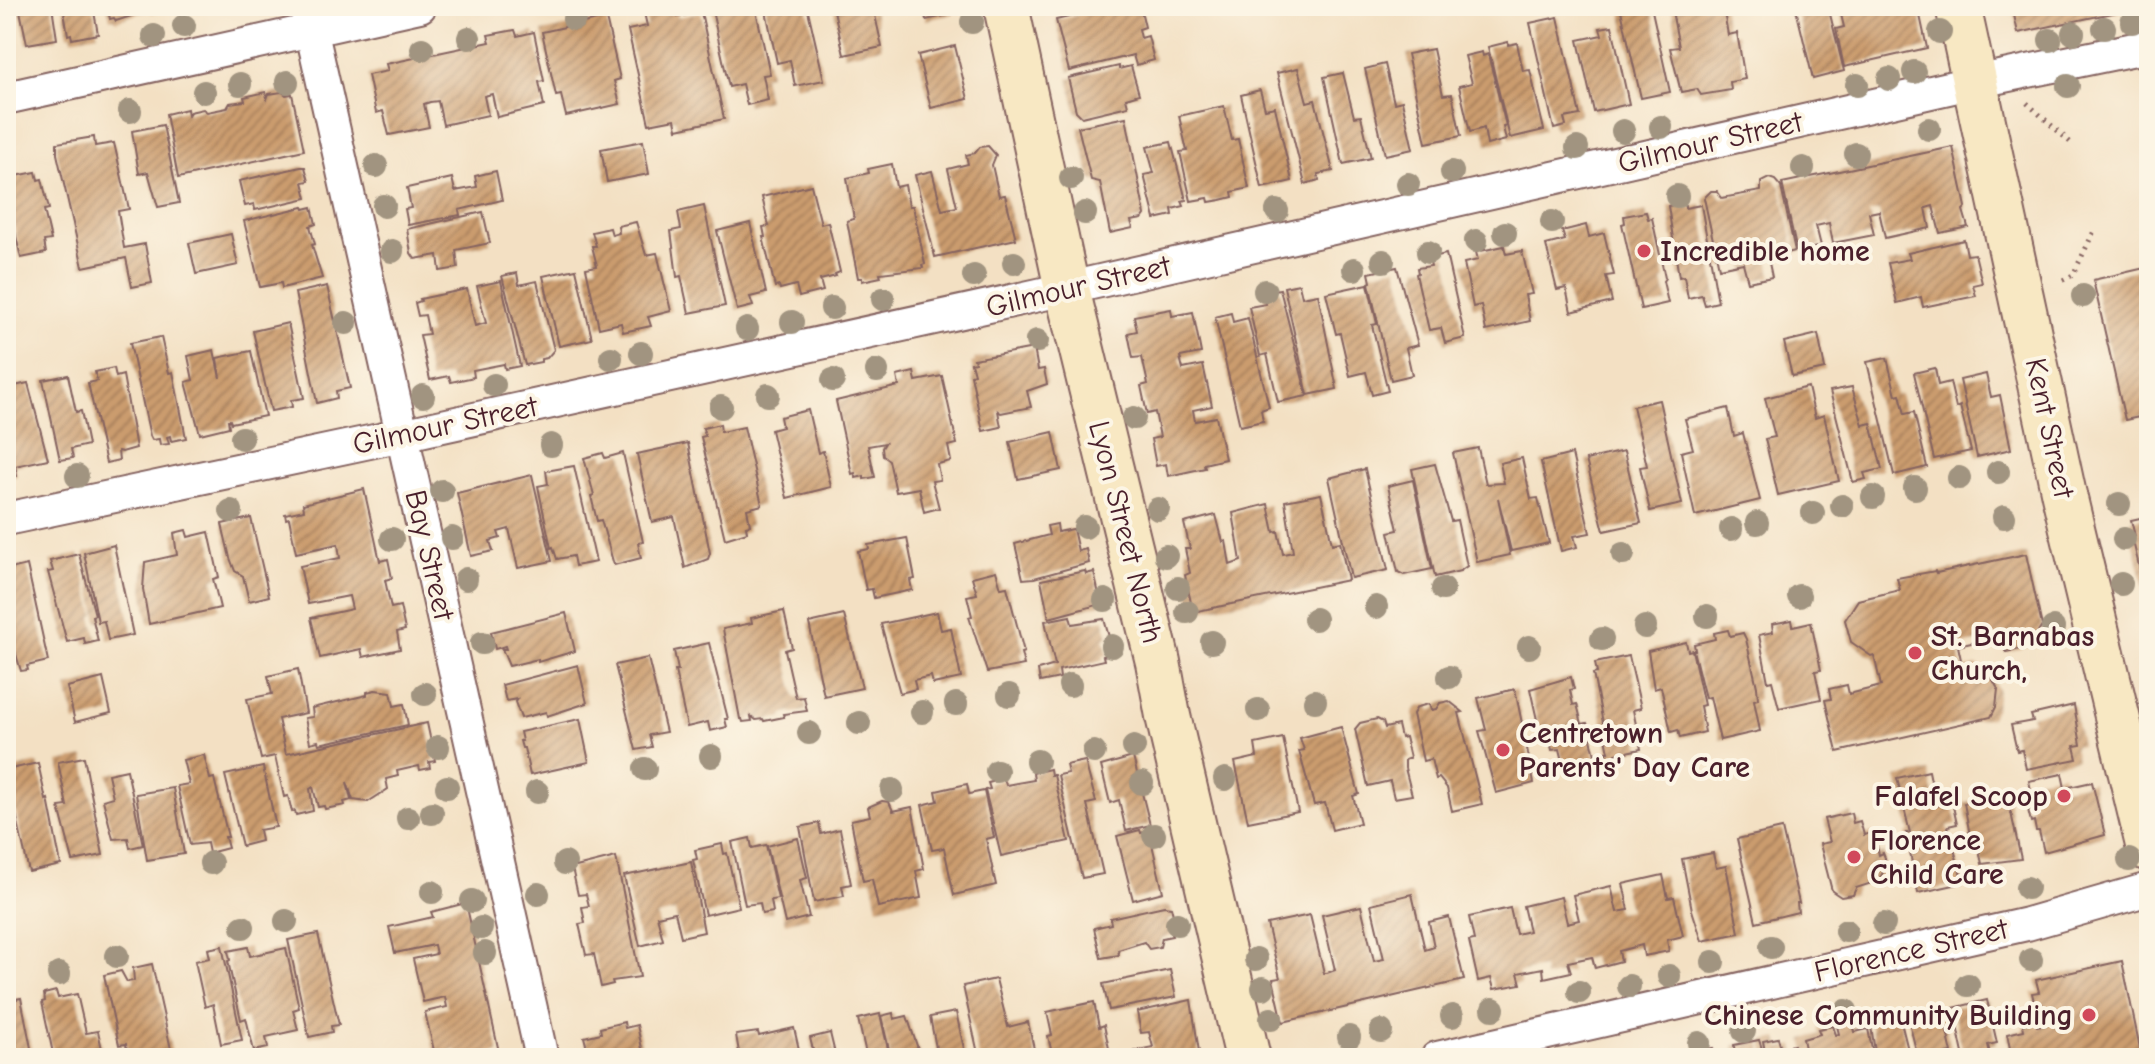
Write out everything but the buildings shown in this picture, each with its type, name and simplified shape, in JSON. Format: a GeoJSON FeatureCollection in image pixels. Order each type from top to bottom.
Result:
{"type":"FeatureCollection","features":[{"type":"Feature","properties":{"kind":"main road","name":"Lyon Street North"},"geometry":{"type":"LineString","coordinates":[[1006,6],[1067,289],[1158,662],[1248,1058]]}},
{"type":"Feature","properties":{"kind":"main road","name":"Kent Street"},"geometry":{"type":"LineString","coordinates":[[1958,6],[2064,495],[2149,849]]}},
{"type":"Feature","properties":{"kind":"street"},"geometry":{"type":"LineString","coordinates":[[6,98],[309,18],[420,6]]}},
{"type":"Feature","properties":{"kind":"street","name":"Bay Street"},"geometry":{"type":"LineString","coordinates":[[309,18],[542,1058]]}},
{"type":"Feature","properties":{"kind":"street","name":"Gilmour Street"},"geometry":{"type":"LineString","coordinates":[[6,519],[1067,289],[1975,82],[2149,46]]}},
{"type":"Feature","properties":{"kind":"street","name":"Florence Street"},"geometry":{"type":"LineString","coordinates":[[1437,1058],[2027,924],[2149,889]]}},
{"type":"Feature","properties":{"kind":"path"},"geometry":{"type":"LineString","coordinates":[[2026,102],[2071,143]]}},
{"type":"Feature","properties":{"kind":"path"},"geometry":{"type":"LineString","coordinates":[[2063,280],[2073,275],[2095,229]]}},
{"type":"Feature","properties":{"kind":"place","name":"Incredible home"},"geometry":{"type":"Point","coordinates":[1644,251]}},
{"type":"Feature","properties":{"kind":"place","name":"St. Barnabas Church,"},"geometry":{"type":"Point","coordinates":[1915,653]}},
{"type":"Feature","properties":{"kind":"place","name":"Centretown Parents' Day Care"},"geometry":{"type":"Point","coordinates":[1503,750]}},
{"type":"Feature","properties":{"kind":"place","name":"Falafel Scoop"},"geometry":{"type":"Point","coordinates":[2064,796]}},
{"type":"Feature","properties":{"kind":"place","name":"Florence Child Care"},"geometry":{"type":"Point","coordinates":[1854,857]}},
{"type":"Feature","properties":{"kind":"place","name":"Chinese Community Building"},"geometry":{"type":"Point","coordinates":[2089,1015]}}]}
